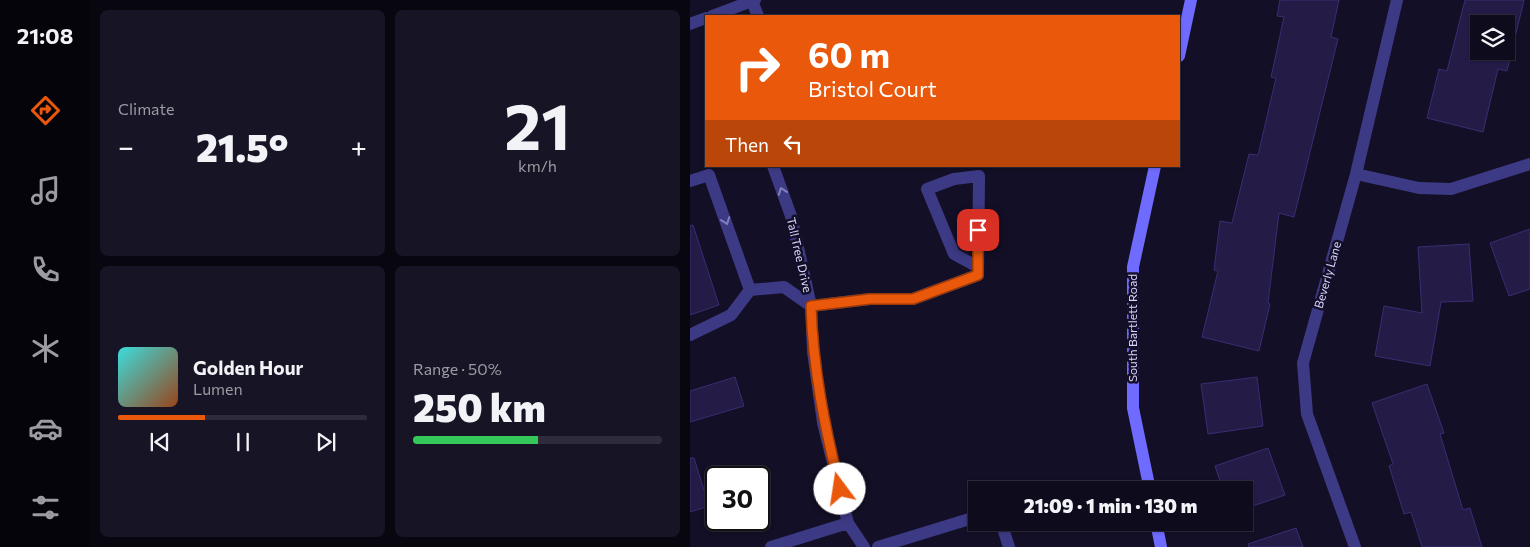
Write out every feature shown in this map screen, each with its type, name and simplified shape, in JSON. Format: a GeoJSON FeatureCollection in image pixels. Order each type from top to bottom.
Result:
{"type":"FeatureCollection","features":[{"type":"Feature","properties":{"kind":"main road"},"geometry":{"type":"LineString","coordinates":[[1180,51],[1191,0]]}},
{"type":"Feature","properties":{"kind":"main road","name":"South Bartlett Road"},"geometry":{"type":"LineString","coordinates":[[1148,481],[1133,408],[1133,266],[1155,167]]}},
{"type":"Feature","properties":{"kind":"main road"},"geometry":{"type":"LineString","coordinates":[[1158,531],[1162,547]]}},
{"type":"Feature","properties":{"kind":"street"},"geometry":{"type":"LineString","coordinates":[[715,15],[754,0],[758,15]]}},
{"type":"Feature","properties":{"kind":"street","name":"Beverly Lane"},"geometry":{"type":"LineString","coordinates":[[1354,547],[1307,414],[1303,363],[1356,174],[1397,0]]}},
{"type":"Feature","properties":{"kind":"street"},"geometry":{"type":"LineString","coordinates":[[690,24],[705,18]]}},
{"type":"Feature","properties":{"kind":"street"},"geometry":{"type":"LineString","coordinates":[[1356,174],[1419,188],[1451,189],[1485,180],[1530,164]]}},
{"type":"Feature","properties":{"kind":"street","name":"Tall Tree Drive"},"geometry":{"type":"LineString","coordinates":[[773,167],[791,216],[811,306],[812,352],[824,423],[848,523],[864,547]]}},
{"type":"Feature","properties":{"kind":"street"},"geometry":{"type":"LineString","coordinates":[[690,181],[711,171],[750,290]]}},
{"type":"Feature","properties":{"kind":"street"},"geometry":{"type":"LineString","coordinates":[[690,336],[731,314],[750,290],[784,287],[811,306],[870,299],[913,299],[978,275],[979,176],[954,179],[927,189],[954,254],[978,267]]}},
{"type":"Feature","properties":{"kind":"street"},"geometry":{"type":"LineString","coordinates":[[878,547],[968,519]]}},
{"type":"Feature","properties":{"kind":"street"},"geometry":{"type":"LineString","coordinates":[[771,547],[848,523]]}},
{"type":"Feature","properties":{"kind":"street"},"geometry":{"type":"LineString","coordinates":[[1004,531],[1009,547]]}},
{"type":"Feature","properties":{"kind":"building"},"geometry":{"type":"Polygon","coordinates":[[[1280,0],[1339,0],[1331,37],[1338,39],[1294,217],[1279,213],[1268,303],[1270,304],[1259,351],[1202,337],[1218,271],[1214,270],[1220,221],[1232,223],[1249,154],[1258,155],[1276,78],[1271,77],[1284,17],[1277,16],[1280,0]]]}},
{"type":"Feature","properties":{"kind":"building"},"geometry":{"type":"Polygon","coordinates":[[[1465,0],[1524,0],[1515,38],[1515,15],[1470,15],[1470,60],[1510,60],[1507,71],[1498,69],[1483,132],[1427,118],[1439,69],[1447,71],[1465,0]]]}},
{"type":"Feature","properties":{"kind":"building"},"geometry":{"type":"Polygon","coordinates":[[[693,225],[719,305],[690,315],[690,226],[693,225]]]}},
{"type":"Feature","properties":{"kind":"building"},"geometry":{"type":"Polygon","coordinates":[[[1530,229],[1530,289],[1509,296],[1490,243],[1530,229]]]}},
{"type":"Feature","properties":{"kind":"building"},"geometry":{"type":"Polygon","coordinates":[[[1469,244],[1473,301],[1441,302],[1430,366],[1375,356],[1384,306],[1422,313],[1418,247],[1469,244]]]}},
{"type":"Feature","properties":{"kind":"building"},"geometry":{"type":"Polygon","coordinates":[[[735,377],[744,406],[690,422],[690,391],[735,377]]]}},
{"type":"Feature","properties":{"kind":"building"},"geometry":{"type":"Polygon","coordinates":[[[1257,377],[1263,426],[1208,434],[1201,384],[1257,377]]]}},
{"type":"Feature","properties":{"kind":"building"},"geometry":{"type":"Polygon","coordinates":[[[1427,384],[1444,433],[1440,434],[1463,510],[1470,508],[1482,547],[1422,547],[1411,512],[1404,514],[1389,466],[1393,464],[1372,403],[1427,384]]]}},
{"type":"Feature","properties":{"kind":"building"},"geometry":{"type":"Polygon","coordinates":[[[1268,448],[1285,495],[1253,506],[1253,481],[1220,481],[1215,466],[1268,448]]]}},
{"type":"Feature","properties":{"kind":"building"},"geometry":{"type":"Polygon","coordinates":[[[690,458],[694,458],[705,493],[705,507],[690,512],[690,458]]]}},
{"type":"Feature","properties":{"kind":"building"},"geometry":{"type":"Polygon","coordinates":[[[1296,528],[1303,547],[1249,547],[1248,544],[1296,528]]]}},
{"type":"Feature","properties":{"kind":"route"},"geometry":{"type":"LineString","coordinates":[[840,489],[824,423],[812,352],[811,306],[870,299],[913,299],[978,275],[978,230]]}}]}
